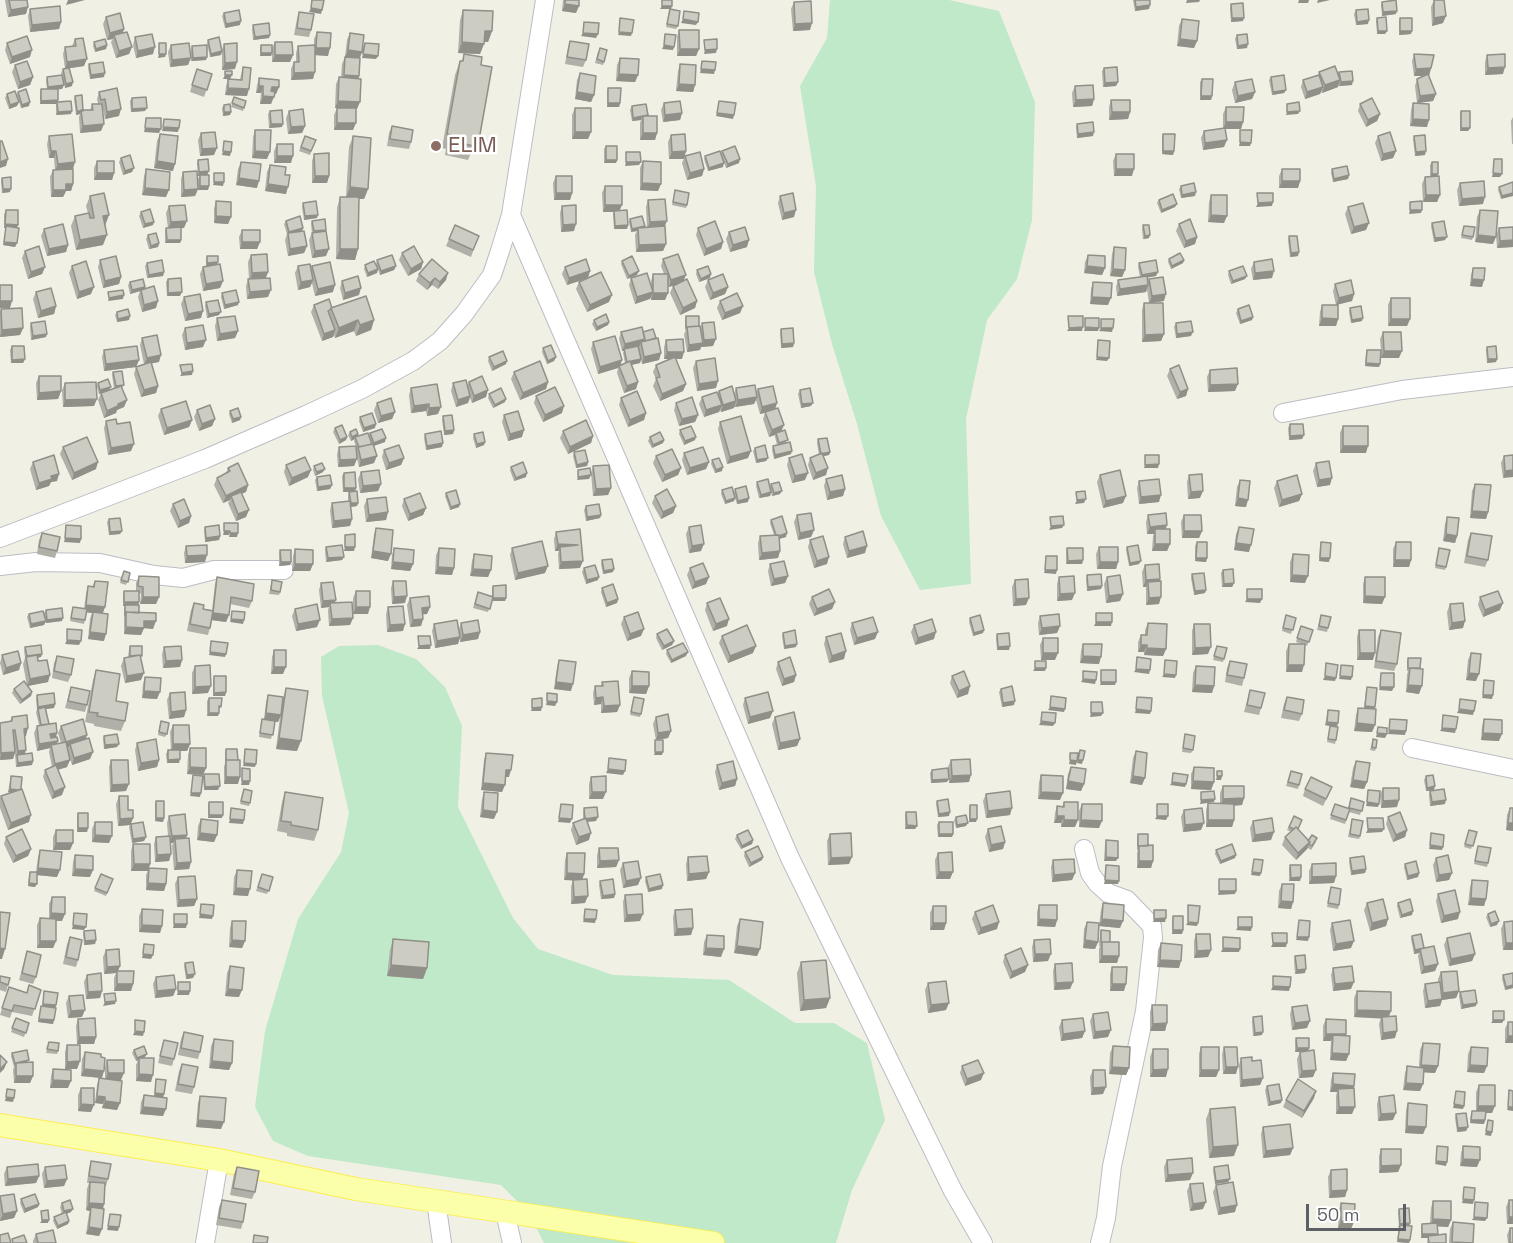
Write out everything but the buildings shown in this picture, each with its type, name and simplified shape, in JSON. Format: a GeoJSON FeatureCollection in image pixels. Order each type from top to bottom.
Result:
{"type":"FeatureCollection","features":[{"type":"Feature","properties":{"kind":"main road"},"geometry":{"type":"LineString","coordinates":[[0,1125],[219,1160],[356,1189],[713,1243]]}},
{"type":"Feature","properties":{"kind":"street"},"geometry":{"type":"LineString","coordinates":[[0,538],[205,459],[306,416],[413,361],[440,341],[464,314],[492,275],[511,215],[545,0]]}},
{"type":"Feature","properties":{"kind":"street"},"geometry":{"type":"LineString","coordinates":[[511,215],[790,858],[953,1191],[983,1243]]}},
{"type":"Feature","properties":{"kind":"street"},"geometry":{"type":"LineString","coordinates":[[1283,413],[1402,390],[1513,377]]}},
{"type":"Feature","properties":{"kind":"street"},"geometry":{"type":"LineString","coordinates":[[0,566],[36,562],[100,563],[154,575],[183,578],[214,570],[284,570]]}},
{"type":"Feature","properties":{"kind":"street"},"geometry":{"type":"LineString","coordinates":[[1412,748],[1513,769]]}},
{"type":"Feature","properties":{"kind":"street"},"geometry":{"type":"LineString","coordinates":[[1084,849],[1090,873],[1097,884],[1108,893],[1127,900],[1134,906],[1152,926],[1153,938],[1145,1011],[1112,1166],[1106,1218],[1100,1243]]}},
{"type":"Feature","properties":{"kind":"street"},"geometry":{"type":"LineString","coordinates":[[205,1243],[219,1160]]}},
{"type":"Feature","properties":{"kind":"street"},"geometry":{"type":"LineString","coordinates":[[436,1201],[442,1243]]}},
{"type":"Feature","properties":{"kind":"street"},"geometry":{"type":"LineString","coordinates":[[505,1212],[512,1243]]}},
{"type":"Feature","properties":{"kind":"green space"},"geometry":{"type":"Polygon","coordinates":[[[830,0],[949,0],[999,11],[1035,102],[1032,220],[1017,279],[987,320],[966,419],[971,584],[920,590],[881,516],[814,272],[816,186],[800,86],[827,38],[830,0]]]}},
{"type":"Feature","properties":{"kind":"green space"},"geometry":{"type":"Polygon","coordinates":[[[378,645],[416,659],[445,687],[462,726],[458,807],[513,918],[538,949],[613,975],[729,980],[795,1023],[834,1023],[867,1043],[885,1120],[852,1190],[836,1243],[544,1243],[529,1213],[501,1185],[308,1156],[273,1141],[255,1107],[265,1031],[298,919],[341,852],[349,813],[322,696],[321,657],[339,646],[378,645]]]}},
{"type":"Feature","properties":{"kind":"place","name":"ELIM"},"geometry":{"type":"Point","coordinates":[436,146]}}]}
